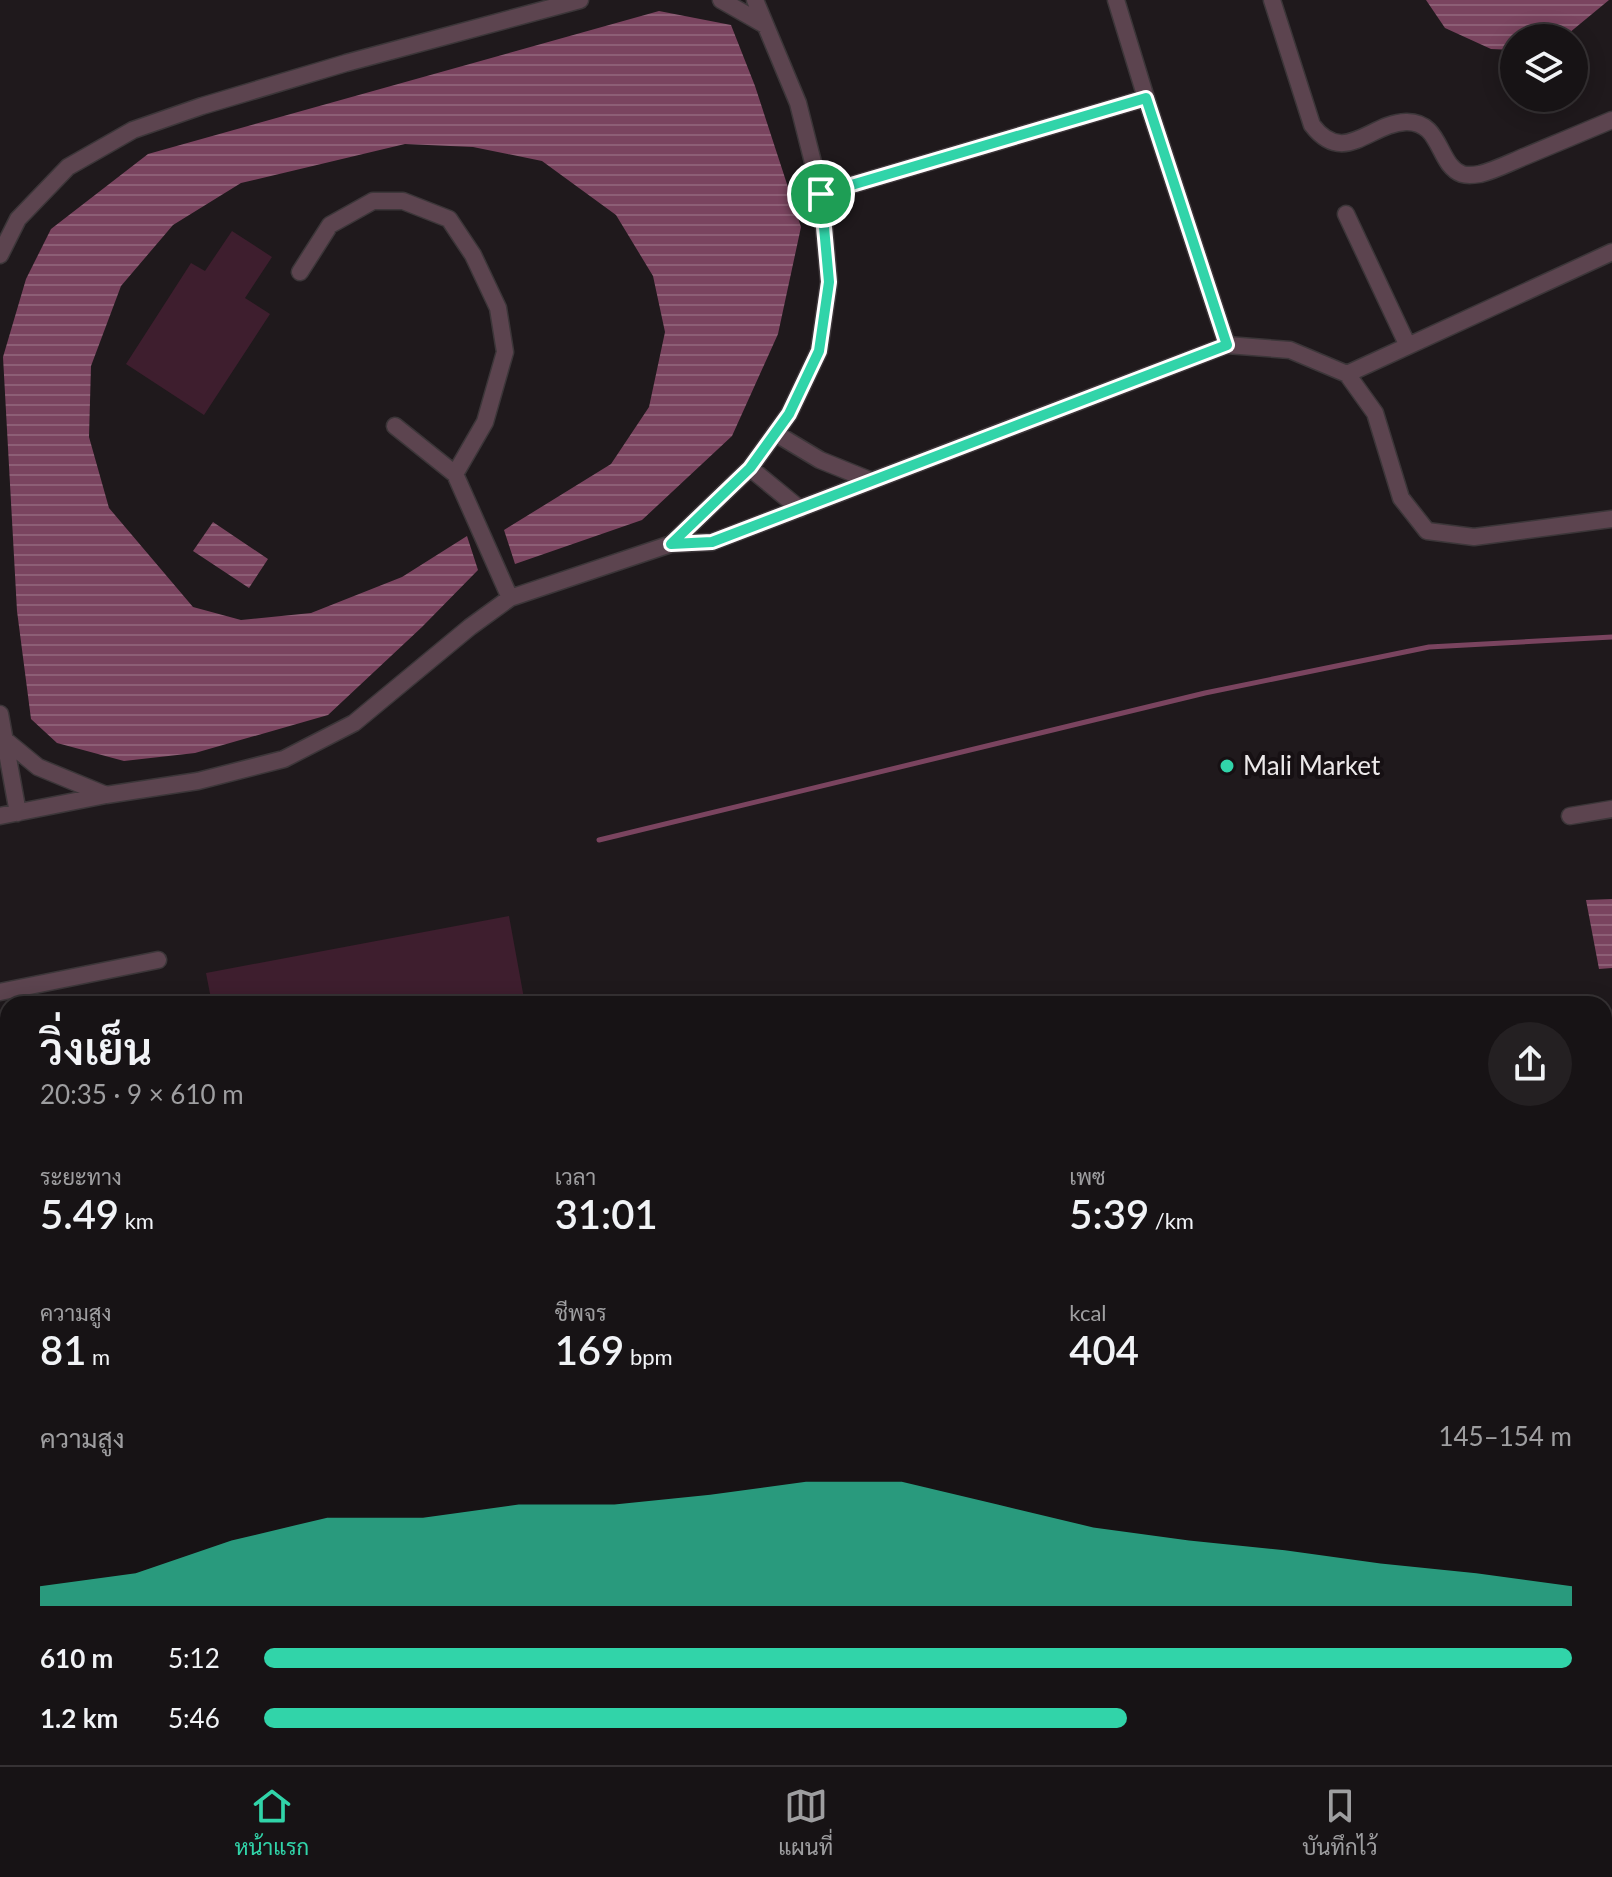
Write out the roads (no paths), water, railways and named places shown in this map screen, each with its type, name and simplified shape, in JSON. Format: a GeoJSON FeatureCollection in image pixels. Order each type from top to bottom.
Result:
{"type":"FeatureCollection","features":[{"type":"Feature","properties":{"kind":"street"},"geometry":{"type":"LineString","coordinates":[[1,249],[18,219],[68,167],[133,130],[346,63],[580,0]]}},
{"type":"Feature","properties":{"kind":"street"},"geometry":{"type":"LineString","coordinates":[[721,0],[765,25]]}},
{"type":"Feature","properties":{"kind":"street"},"geometry":{"type":"LineString","coordinates":[[671,544],[750,468],[789,414],[819,351],[829,282],[821,194],[798,103],[755,0]]}},
{"type":"Feature","properties":{"kind":"street"},"geometry":{"type":"LineString","coordinates":[[1116,0],[1227,345]]}},
{"type":"Feature","properties":{"kind":"street"},"geometry":{"type":"LineString","coordinates":[[1272,0],[1312,125],[1326,140],[1336,144],[1348,144],[1407,122],[1420,125],[1429,130],[1453,169],[1470,176],[1612,120]]}},
{"type":"Feature","properties":{"kind":"street"},"geometry":{"type":"LineString","coordinates":[[821,194],[1146,98]]}},
{"type":"Feature","properties":{"kind":"street"},"geometry":{"type":"LineString","coordinates":[[300,272],[330,225],[373,201],[403,201],[449,219],[473,255],[498,308],[505,352],[485,422],[455,474]]}},
{"type":"Feature","properties":{"kind":"street"},"geometry":{"type":"LineString","coordinates":[[1346,214],[1408,346]]}},
{"type":"Feature","properties":{"kind":"street"},"geometry":{"type":"LineString","coordinates":[[1347,374],[1612,252]]}},
{"type":"Feature","properties":{"kind":"street"},"geometry":{"type":"LineString","coordinates":[[0,816],[198,781],[284,759],[354,723],[510,598],[671,544],[712,542],[1227,345],[1290,350],[1347,374],[1375,413],[1401,498],[1427,531],[1474,537],[1612,519]]}},
{"type":"Feature","properties":{"kind":"street"},"geometry":{"type":"LineString","coordinates":[[395,426],[455,474],[510,598]]}},
{"type":"Feature","properties":{"kind":"street"},"geometry":{"type":"LineString","coordinates":[[775,433],[837,469],[872,481]]}},
{"type":"Feature","properties":{"kind":"street"},"geometry":{"type":"LineString","coordinates":[[750,468],[800,509]]}},
{"type":"Feature","properties":{"kind":"street"},"geometry":{"type":"LineString","coordinates":[[0,714],[18,813]]}},
{"type":"Feature","properties":{"kind":"street"},"geometry":{"type":"LineString","coordinates":[[4,739],[38,767],[106,795]]}},
{"type":"Feature","properties":{"kind":"street"},"geometry":{"type":"LineString","coordinates":[[1570,816],[1612,809]]}},
{"type":"Feature","properties":{"kind":"street"},"geometry":{"type":"LineString","coordinates":[[0,992],[158,960]]}},
{"type":"Feature","properties":{"kind":"waterway"},"geometry":{"type":"LineString","coordinates":[[599,840],[1205,693],[1429,647],[1612,637]]}},
{"type":"Feature","properties":{"kind":"place","name":"Mali Market"},"geometry":{"type":"Point","coordinates":[1227,766]}}]}
